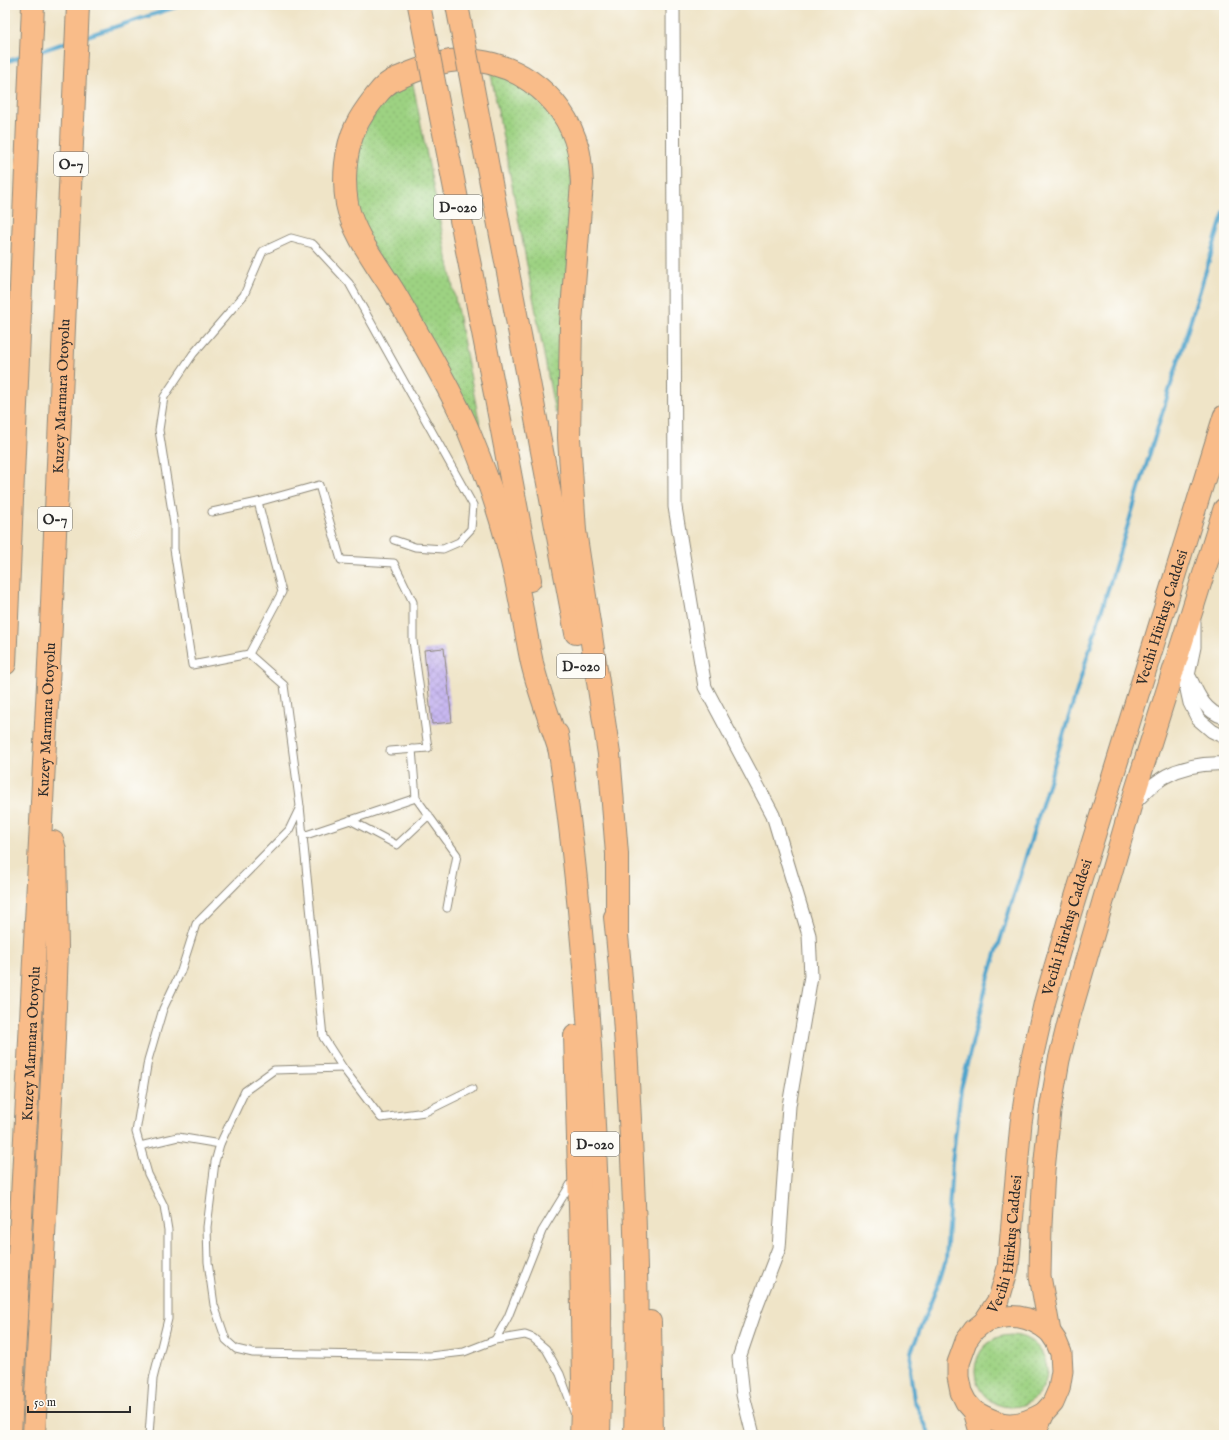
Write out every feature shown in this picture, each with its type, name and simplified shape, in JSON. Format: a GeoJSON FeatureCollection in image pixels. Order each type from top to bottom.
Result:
{"type":"FeatureCollection","features":[{"type":"Feature","properties":{"kind":"highway"},"geometry":{"type":"LineString","coordinates":[[5,664],[33,5]]}},
{"type":"Feature","properties":{"kind":"highway","name":"Kuzey Marmara Otoyolu"},"geometry":{"type":"LineString","coordinates":[[10,1435],[26,1160],[78,5]]}},
{"type":"Feature","properties":{"kind":"highway","name":"D-020"},"geometry":{"type":"LineString","coordinates":[[419,5],[524,544],[559,748],[573,853],[587,997],[595,1132],[600,1337],[599,1435]]}},
{"type":"Feature","properties":{"kind":"highway","name":"D-020"},"geometry":{"type":"LineString","coordinates":[[457,5],[533,403],[587,697],[599,781],[617,932],[627,1066],[636,1256],[635,1435]]}},
{"type":"Feature","properties":{"kind":"highway"},"geometry":{"type":"LineString","coordinates":[[559,748],[533,664],[516,580],[497,506],[471,436],[447,386],[395,295],[359,237],[348,206],[346,184],[348,150],[356,126],[368,106],[380,91],[394,79],[450,61],[471,61],[501,66],[526,77],[540,88],[564,116],[573,134],[581,164],[582,184],[570,323],[569,438],[575,531],[608,754],[617,854],[617,932]]}},
{"type":"Feature","properties":{"kind":"highway"},"geometry":{"type":"LineString","coordinates":[[34,1435],[50,1132],[57,947],[55,851],[44,779]]}},
{"type":"Feature","properties":{"kind":"highway"},"geometry":{"type":"LineString","coordinates":[[573,853],[576,1081],[582,1326],[580,1435]]}},
{"type":"Feature","properties":{"kind":"highway"},"geometry":{"type":"LineString","coordinates":[[634,1196],[647,1283],[651,1340],[652,1435]]}},
{"type":"Feature","properties":{"kind":"main road","name":"Vecihi Hürkuş Caddesi"},"geometry":{"type":"LineString","coordinates":[[981,1435],[974,1411],[966,1402],[961,1392],[958,1377],[958,1363],[966,1341],[974,1330],[984,1322],[999,1298],[1008,1268],[1020,1123],[1030,1067],[1045,1001],[1122,744],[1224,416]]}},
{"type":"Feature","properties":{"kind":"main road","name":"Vecihi Hürkuş Caddesi"},"geometry":{"type":"LineString","coordinates":[[1034,1435],[1044,1413],[1053,1403],[1060,1389],[1062,1371],[1061,1353],[1050,1332],[1040,1276],[1040,1225],[1044,1170],[1050,1111],[1059,1060],[1070,1014],[1131,805],[1224,509]]}},
{"type":"Feature","properties":{"kind":"main road"},"geometry":{"type":"LineString","coordinates":[[984,1322],[1007,1316],[1018,1317],[1038,1323],[1050,1332]]}},
{"type":"Feature","properties":{"kind":"main road"},"geometry":{"type":"LineString","coordinates":[[974,1411],[988,1420],[1001,1424],[1013,1425],[1028,1422],[1044,1413]]}},
{"type":"Feature","properties":{"kind":"street"},"geometry":{"type":"LineString","coordinates":[[673,5],[675,507],[705,687],[773,815],[809,935],[811,976],[789,1106],[779,1248],[739,1358],[743,1395],[752,1435]]}},
{"type":"Feature","properties":{"kind":"street"},"geometry":{"type":"LineString","coordinates":[[1193,609],[1194,647],[1186,685],[1190,703],[1198,719],[1212,731],[1224,737]]}},
{"type":"Feature","properties":{"kind":"street"},"geometry":{"type":"LineString","coordinates":[[1188,673],[1200,698],[1207,708],[1224,718]]}},
{"type":"Feature","properties":{"kind":"street"},"geometry":{"type":"LineString","coordinates":[[1131,805],[1151,786],[1165,776],[1189,767],[1224,764]]}},
{"type":"Feature","properties":{"kind":"lane"},"geometry":{"type":"LineString","coordinates":[[249,654],[192,665],[174,549],[174,524],[159,430],[164,397],[193,354],[244,295],[263,251],[291,238],[313,244],[349,284],[473,505],[471,529],[459,542],[443,549],[415,547],[394,540]]}},
{"type":"Feature","properties":{"kind":"lane"},"geometry":{"type":"LineString","coordinates":[[212,512],[258,502],[319,485],[341,560],[394,563],[413,602],[413,641],[428,748],[390,751]]}},
{"type":"Feature","properties":{"kind":"lane"},"geometry":{"type":"LineString","coordinates":[[249,654],[282,592],[258,502]]}},
{"type":"Feature","properties":{"kind":"lane"},"geometry":{"type":"LineString","coordinates":[[249,654],[284,686],[300,806],[322,1037],[343,1068],[381,1118],[425,1112],[472,1089]]}},
{"type":"Feature","properties":{"kind":"lane"},"geometry":{"type":"LineString","coordinates":[[412,749],[416,798],[457,855],[447,908]]}},
{"type":"Feature","properties":{"kind":"lane"},"geometry":{"type":"LineString","coordinates":[[303,836],[416,798]]}},
{"type":"Feature","properties":{"kind":"lane"},"geometry":{"type":"LineString","coordinates":[[149,1435],[152,1379],[168,1319],[168,1230],[164,1206],[148,1174],[136,1132],[148,1060],[163,1009],[181,971],[196,924],[289,830],[300,806]]}},
{"type":"Feature","properties":{"kind":"lane"},"geometry":{"type":"LineString","coordinates":[[350,820],[397,845],[429,815]]}},
{"type":"Feature","properties":{"kind":"lane"},"geometry":{"type":"LineString","coordinates":[[343,1068],[274,1070],[245,1091],[220,1144],[215,1162],[207,1227],[208,1262],[217,1312],[226,1340],[236,1349],[253,1353],[430,1356],[464,1352],[495,1340],[525,1335],[533,1338],[546,1349],[560,1374],[573,1408],[580,1435]]}},
{"type":"Feature","properties":{"kind":"lane"},"geometry":{"type":"LineString","coordinates":[[140,1146],[178,1137],[220,1144]]}},
{"type":"Feature","properties":{"kind":"lane"},"geometry":{"type":"LineString","coordinates":[[495,1340],[508,1317],[542,1231],[579,1171]]}},
{"type":"Feature","properties":{"kind":"green space"},"geometry":{"type":"Polygon","coordinates":[[[490,69],[530,91],[561,126],[571,159],[572,199],[560,412],[555,413],[490,69]]]}},
{"type":"Feature","properties":{"kind":"green space"},"geometry":{"type":"Polygon","coordinates":[[[412,79],[480,425],[474,427],[361,225],[352,194],[354,152],[377,108],[382,102],[412,79]]]}},
{"type":"Feature","properties":{"kind":"green space"},"geometry":{"type":"Polygon","coordinates":[[[1011,1335],[1031,1341],[1041,1351],[1047,1371],[1041,1391],[1031,1401],[1011,1407],[991,1401],[981,1391],[975,1371],[981,1351],[991,1341],[1011,1335]]]}},
{"type":"Feature","properties":{"kind":"building"},"geometry":{"type":"Polygon","coordinates":[[[444,648],[452,722],[432,724],[424,650],[444,648]]]}},
{"type":"Feature","properties":{"kind":"waterway"},"geometry":{"type":"LineString","coordinates":[[84,37],[182,5]]}},
{"type":"Feature","properties":{"kind":"waterway"},"geometry":{"type":"LineString","coordinates":[[38,52],[70,41]]}},
{"type":"Feature","properties":{"kind":"waterway"},"geometry":{"type":"LineString","coordinates":[[5,62],[24,56]]}},
{"type":"Feature","properties":{"kind":"waterway"},"geometry":{"type":"LineString","coordinates":[[930,1435],[914,1400],[910,1370],[911,1352],[940,1279],[946,1259],[952,1163],[961,1089],[987,983],[1224,212]]}}]}
